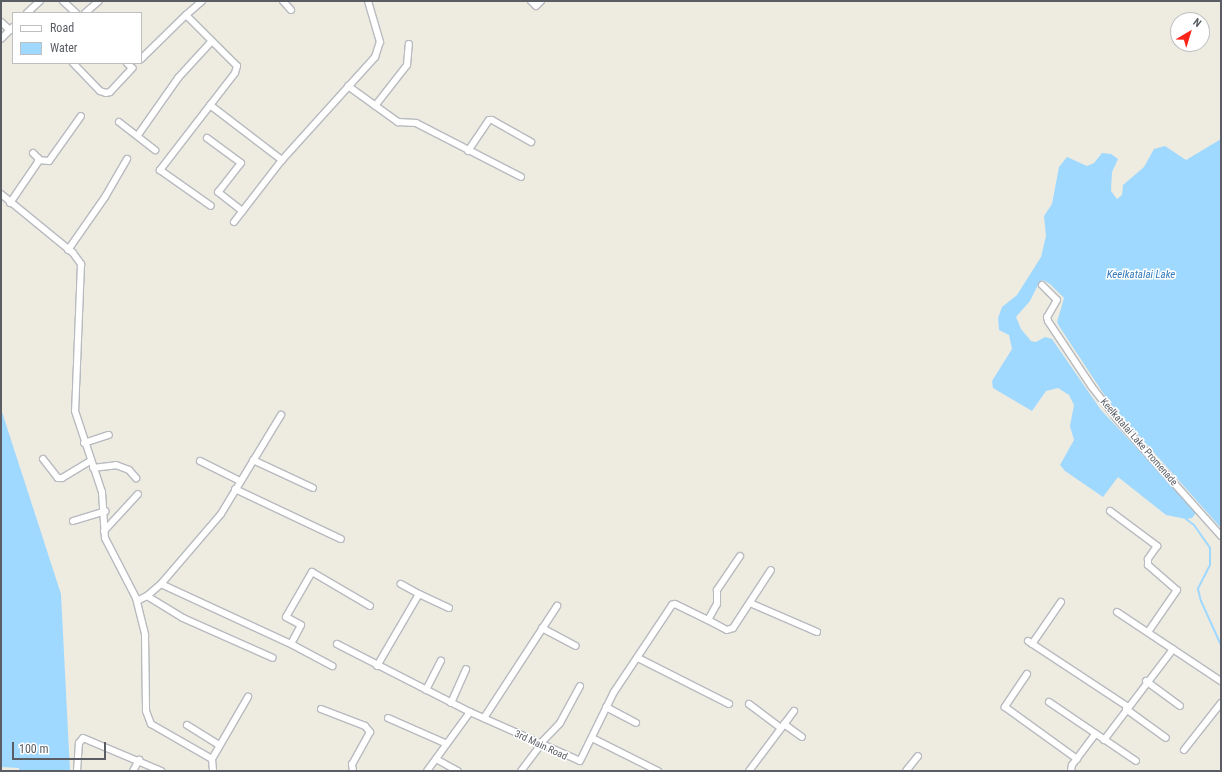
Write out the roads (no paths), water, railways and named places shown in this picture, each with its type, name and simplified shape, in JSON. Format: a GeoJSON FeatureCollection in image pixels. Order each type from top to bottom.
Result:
{"type":"FeatureCollection","features":[{"type":"Feature","properties":{"kind":"street"},"geometry":{"type":"LineString","coordinates":[[29,1],[34,6]]}},
{"type":"Feature","properties":{"kind":"street"},"geometry":{"type":"LineString","coordinates":[[29,12],[40,1]]}},
{"type":"Feature","properties":{"kind":"street"},"geometry":{"type":"LineString","coordinates":[[63,1],[75,12]]}},
{"type":"Feature","properties":{"kind":"street"},"geometry":{"type":"LineString","coordinates":[[86,12],[99,1]]}},
{"type":"Feature","properties":{"kind":"street"},"geometry":{"type":"LineString","coordinates":[[142,58],[202,1]]}},
{"type":"Feature","properties":{"kind":"street"},"geometry":{"type":"LineString","coordinates":[[282,1],[291,10]]}},
{"type":"Feature","properties":{"kind":"street"},"geometry":{"type":"LineString","coordinates":[[234,222],[282,160],[379,50],[378,31],[368,1]]}},
{"type":"Feature","properties":{"kind":"street"},"geometry":{"type":"LineString","coordinates":[[531,1],[539,3]]}},
{"type":"Feature","properties":{"kind":"street"},"geometry":{"type":"LineString","coordinates":[[186,15],[236,66],[235,73],[160,170],[211,206]]}},
{"type":"Feature","properties":{"kind":"street"},"geometry":{"type":"LineString","coordinates":[[1,22],[12,29],[1,39]]}},
{"type":"Feature","properties":{"kind":"street"},"geometry":{"type":"LineString","coordinates":[[138,135],[178,78],[211,42]]}},
{"type":"Feature","properties":{"kind":"street"},"geometry":{"type":"LineString","coordinates":[[375,106],[407,65],[409,44]]}},
{"type":"Feature","properties":{"kind":"street"},"geometry":{"type":"LineString","coordinates":[[74,64],[100,91],[106,93],[110,92],[136,64]]}},
{"type":"Feature","properties":{"kind":"street"},"geometry":{"type":"LineString","coordinates":[[128,64],[132,68]]}},
{"type":"Feature","properties":{"kind":"street"},"geometry":{"type":"LineString","coordinates":[[348,86],[401,124],[416,123],[521,177]]}},
{"type":"Feature","properties":{"kind":"street"},"geometry":{"type":"LineString","coordinates":[[210,105],[282,160]]}},
{"type":"Feature","properties":{"kind":"street"},"geometry":{"type":"LineString","coordinates":[[33,154],[38,160],[49,161],[81,116]]}},
{"type":"Feature","properties":{"kind":"street"},"geometry":{"type":"LineString","coordinates":[[468,151],[489,120],[492,120],[531,142]]}},
{"type":"Feature","properties":{"kind":"street"},"geometry":{"type":"LineString","coordinates":[[119,122],[138,135],[155,150]]}},
{"type":"Feature","properties":{"kind":"street"},"geometry":{"type":"LineString","coordinates":[[207,138],[241,163],[218,192],[242,211]]}},
{"type":"Feature","properties":{"kind":"street"},"geometry":{"type":"LineString","coordinates":[[68,250],[105,197],[127,159]]}},
{"type":"Feature","properties":{"kind":"street"},"geometry":{"type":"LineString","coordinates":[[10,203],[38,160]]}},
{"type":"Feature","properties":{"kind":"street"},"geometry":{"type":"LineString","coordinates":[[1,194],[68,250],[81,264],[74,401],[84,443],[102,492],[105,510],[105,538],[136,601],[145,635],[146,712],[151,724],[212,759]]}},
{"type":"Feature","properties":{"kind":"street","name":"Keelkatalai Lake Promenade"},"geometry":{"type":"LineString","coordinates":[[1042,285],[1057,300],[1047,317],[1048,321],[1092,387],[1116,418],[1221,536]]}},
{"type":"Feature","properties":{"kind":"street"},"geometry":{"type":"LineString","coordinates":[[136,601],[147,596],[161,584],[221,514],[280,415]]}},
{"type":"Feature","properties":{"kind":"street"},"geometry":{"type":"LineString","coordinates":[[84,443],[109,435]]}},
{"type":"Feature","properties":{"kind":"street"},"geometry":{"type":"LineString","coordinates":[[43,459],[58,478],[62,478],[90,461]]}},
{"type":"Feature","properties":{"kind":"street"},"geometry":{"type":"LineString","coordinates":[[253,460],[313,488]]}},
{"type":"Feature","properties":{"kind":"street"},"geometry":{"type":"LineString","coordinates":[[200,461],[240,481]]}},
{"type":"Feature","properties":{"kind":"street"},"geometry":{"type":"LineString","coordinates":[[93,468],[116,465],[129,470],[136,478]]}},
{"type":"Feature","properties":{"kind":"street"},"geometry":{"type":"LineString","coordinates":[[235,489],[341,539]]}},
{"type":"Feature","properties":{"kind":"street"},"geometry":{"type":"LineString","coordinates":[[104,531],[138,494]]}},
{"type":"Feature","properties":{"kind":"street"},"geometry":{"type":"LineString","coordinates":[[73,521],[105,510]]}},
{"type":"Feature","properties":{"kind":"street"},"geometry":{"type":"LineString","coordinates":[[1110,511],[1157,546],[1148,559],[1148,565],[1177,590],[1148,632]]}},
{"type":"Feature","properties":{"kind":"street"},"geometry":{"type":"LineString","coordinates":[[740,556],[716,590],[718,604],[708,620],[730,630],[772,570]]}},
{"type":"Feature","properties":{"kind":"street"},"geometry":{"type":"LineString","coordinates":[[291,644],[301,625],[286,617],[312,572],[370,606]]}},
{"type":"Feature","properties":{"kind":"street"},"geometry":{"type":"LineString","coordinates":[[161,584],[291,644],[332,666]]}},
{"type":"Feature","properties":{"kind":"street"},"geometry":{"type":"LineString","coordinates":[[401,584],[450,608]]}},
{"type":"Feature","properties":{"kind":"street"},"geometry":{"type":"LineString","coordinates":[[377,666],[419,594]]}},
{"type":"Feature","properties":{"kind":"street"},"geometry":{"type":"LineString","coordinates":[[147,596],[183,618],[273,658]]}},
{"type":"Feature","properties":{"kind":"street"},"geometry":{"type":"LineString","coordinates":[[1061,602],[1030,642],[1127,708],[1166,738]]}},
{"type":"Feature","properties":{"kind":"street"},"geometry":{"type":"LineString","coordinates":[[750,603],[817,632]]}},
{"type":"Feature","properties":{"kind":"street","name":"3rd Main Road"},"geometry":{"type":"LineString","coordinates":[[337,644],[451,703],[540,745],[580,761],[606,707],[672,605],[676,604],[708,620]]}},
{"type":"Feature","properties":{"kind":"street"},"geometry":{"type":"LineString","coordinates":[[484,718],[557,606]]}},
{"type":"Feature","properties":{"kind":"street"},"geometry":{"type":"LineString","coordinates":[[1117,612],[1221,681]]}},
{"type":"Feature","properties":{"kind":"street"},"geometry":{"type":"LineString","coordinates":[[542,628],[576,646]]}},
{"type":"Feature","properties":{"kind":"street"},"geometry":{"type":"LineString","coordinates":[[1104,740],[1146,681],[1173,649]]}},
{"type":"Feature","properties":{"kind":"street"},"geometry":{"type":"LineString","coordinates":[[638,658],[729,704]]}},
{"type":"Feature","properties":{"kind":"street"},"geometry":{"type":"LineString","coordinates":[[426,690],[441,661]]}},
{"type":"Feature","properties":{"kind":"street"},"geometry":{"type":"LineString","coordinates":[[451,703],[466,669]]}},
{"type":"Feature","properties":{"kind":"street"},"geometry":{"type":"LineString","coordinates":[[1027,674],[1005,707],[1077,759]]}},
{"type":"Feature","properties":{"kind":"street"},"geometry":{"type":"LineString","coordinates":[[1146,681],[1180,706]]}},
{"type":"Feature","properties":{"kind":"street"},"geometry":{"type":"LineString","coordinates":[[521,771],[540,745],[560,723],[580,686]]}},
{"type":"Feature","properties":{"kind":"street"},"geometry":{"type":"LineString","coordinates":[[213,771],[212,759],[248,696]]}},
{"type":"Feature","properties":{"kind":"street"},"geometry":{"type":"LineString","coordinates":[[1049,702],[1095,735],[1136,761]]}},
{"type":"Feature","properties":{"kind":"street"},"geometry":{"type":"LineString","coordinates":[[1184,750],[1221,703]]}},
{"type":"Feature","properties":{"kind":"street"},"geometry":{"type":"LineString","coordinates":[[749,704],[802,737]]}},
{"type":"Feature","properties":{"kind":"street"},"geometry":{"type":"LineString","coordinates":[[606,707],[636,724]]}},
{"type":"Feature","properties":{"kind":"street"},"geometry":{"type":"LineString","coordinates":[[321,709],[365,726],[370,732],[352,764],[353,771]]}},
{"type":"Feature","properties":{"kind":"street"},"geometry":{"type":"LineString","coordinates":[[751,770],[794,711]]}},
{"type":"Feature","properties":{"kind":"street"},"geometry":{"type":"LineString","coordinates":[[427,771],[470,712]]}},
{"type":"Feature","properties":{"kind":"street"},"geometry":{"type":"LineString","coordinates":[[388,718],[447,744]]}},
{"type":"Feature","properties":{"kind":"street"},"geometry":{"type":"LineString","coordinates":[[187,725],[219,746]]}},
{"type":"Feature","properties":{"kind":"street"},"geometry":{"type":"LineString","coordinates":[[1071,771],[1077,759],[1095,735]]}},
{"type":"Feature","properties":{"kind":"street"},"geometry":{"type":"LineString","coordinates":[[77,771],[79,742],[84,738],[139,760],[161,771]]}},
{"type":"Feature","properties":{"kind":"street"},"geometry":{"type":"LineString","coordinates":[[592,738],[658,771]]}},
{"type":"Feature","properties":{"kind":"street"},"geometry":{"type":"LineString","coordinates":[[906,771],[918,756]]}},
{"type":"Feature","properties":{"kind":"street"},"geometry":{"type":"LineString","coordinates":[[436,759],[458,771]]}},
{"type":"Feature","properties":{"kind":"street"},"geometry":{"type":"LineString","coordinates":[[133,771],[139,760]]}},
{"type":"Feature","properties":{"kind":"water","name":"Keelkatalai Lake"},"geometry":{"type":"Polygon","coordinates":[[[1221,139],[1221,528],[1109,402],[1057,322],[1064,298],[1050,284],[1043,280],[1039,283],[1030,301],[1016,317],[1021,329],[1031,341],[1036,342],[1045,337],[1052,339],[1101,410],[1186,500],[1196,513],[1192,518],[1186,519],[1166,515],[1118,477],[1103,497],[1065,471],[1060,465],[1074,440],[1070,426],[1074,405],[1069,395],[1058,388],[1046,391],[1032,411],[993,388],[992,381],[1012,349],[1009,335],[999,330],[998,318],[1002,307],[1017,295],[1041,257],[1046,236],[1044,216],[1052,204],[1059,167],[1067,157],[1087,166],[1094,163],[1102,153],[1111,154],[1118,159],[1112,172],[1111,191],[1117,199],[1122,195],[1123,185],[1144,167],[1154,149],[1165,146],[1186,160],[1221,139]]]}},
{"type":"Feature","properties":{"kind":"water"},"geometry":{"type":"Polygon","coordinates":[[[1,409],[61,594],[70,771],[19,771],[19,768],[1,767],[1,409]]]}},
{"type":"Feature","properties":{"kind":"waterway"},"geometry":{"type":"LineString","coordinates":[[1186,519],[1194,525],[1210,548],[1210,565],[1198,589],[1201,601],[1221,645]]}}]}
